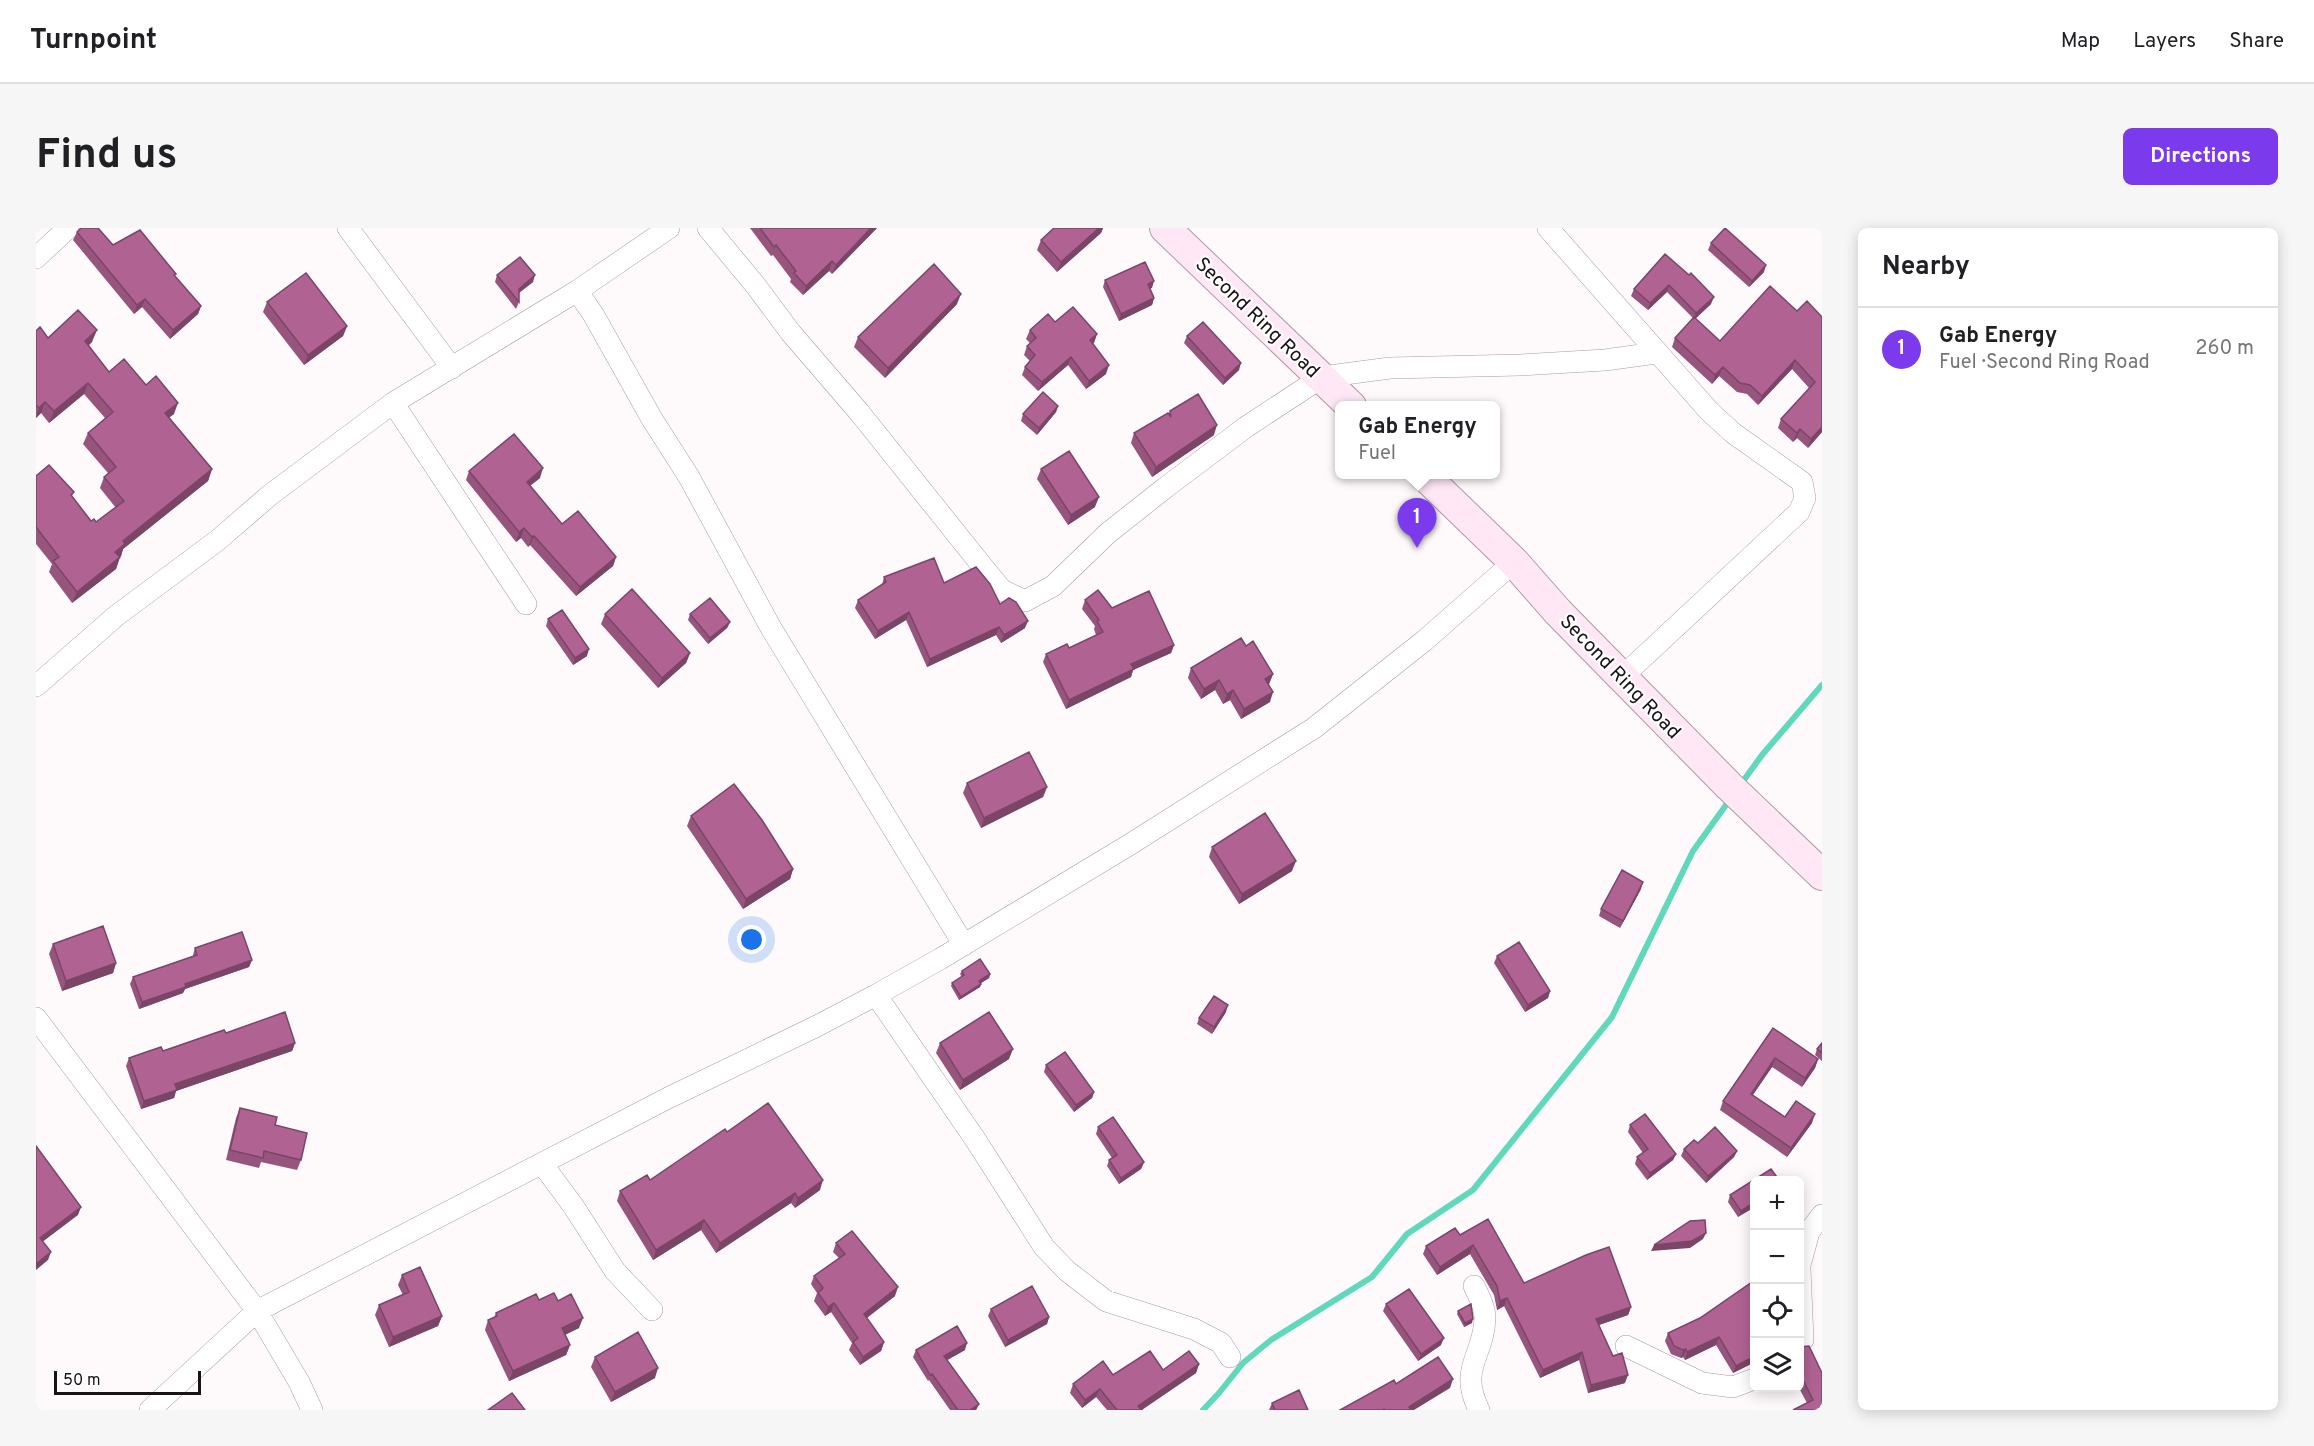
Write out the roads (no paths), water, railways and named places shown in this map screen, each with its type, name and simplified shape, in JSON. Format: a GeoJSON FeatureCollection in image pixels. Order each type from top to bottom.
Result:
{"type":"FeatureCollection","features":[{"type":"Feature","properties":{"kind":"street"},"geometry":{"type":"LineString","coordinates":[[36,258],[68,228]]}},
{"type":"Feature","properties":{"kind":"street"},"geometry":{"type":"LineString","coordinates":[[348,228],[452,368]]}},
{"type":"Feature","properties":{"kind":"street"},"geometry":{"type":"LineString","coordinates":[[36,686],[116,616],[218,540],[270,495],[393,403],[577,291],[669,228]]}},
{"type":"Feature","properties":{"kind":"street"},"geometry":{"type":"LineString","coordinates":[[708,228],[1002,590],[1024,601],[1053,586],[1108,533],[1183,474],[1246,427],[1322,377],[1390,368],[1520,365],[1605,360],[1656,353]]}},
{"type":"Feature","properties":{"kind":"street","name":"Second Ring Road"},"geometry":{"type":"LineString","coordinates":[[1165,228],[1347,401]]}},
{"type":"Feature","properties":{"kind":"street"},"geometry":{"type":"LineString","coordinates":[[1548,228],[1709,411],[1733,433],[1802,482],[1804,498],[1799,512],[1622,677]]}},
{"type":"Feature","properties":{"kind":"street"},"geometry":{"type":"LineString","coordinates":[[577,291],[593,314],[647,410],[689,477],[771,628],[964,945]]}},
{"type":"Feature","properties":{"kind":"street"},"geometry":{"type":"LineString","coordinates":[[393,403],[526,604]]}},
{"type":"Feature","properties":{"kind":"street","name":"Second Ring Road"},"geometry":{"type":"LineString","coordinates":[[1428,479],[1514,562],[1558,612],[1729,786],[1822,874]]}},
{"type":"Feature","properties":{"kind":"street"},"geometry":{"type":"LineString","coordinates":[[150,1410],[257,1311],[543,1165],[639,1113],[876,995],[964,945],[1129,845],[1314,728],[1424,640],[1514,562]]}},
{"type":"Feature","properties":{"kind":"street"},"geometry":{"type":"LineString","coordinates":[[876,995],[1051,1255],[1067,1271],[1106,1301],[1194,1329],[1221,1343],[1230,1357]]}},
{"type":"Feature","properties":{"kind":"street"},"geometry":{"type":"LineString","coordinates":[[36,1018],[257,1311],[299,1382],[312,1410]]}},
{"type":"Feature","properties":{"kind":"street"},"geometry":{"type":"LineString","coordinates":[[543,1165],[574,1207],[615,1271],[652,1310]]}},
{"type":"Feature","properties":{"kind":"street"},"geometry":{"type":"LineString","coordinates":[[1804,1250],[1809,1232],[1822,1215]]}},
{"type":"Feature","properties":{"kind":"street"},"geometry":{"type":"LineString","coordinates":[[1801,1284],[1803,1338]]}},
{"type":"Feature","properties":{"kind":"street"},"geometry":{"type":"LineString","coordinates":[[1474,1286],[1485,1310],[1485,1320],[1469,1377],[1470,1387],[1479,1410]]}},
{"type":"Feature","properties":{"kind":"street"},"geometry":{"type":"LineString","coordinates":[[1626,1346],[1702,1383],[1733,1387],[1750,1381]]}},
{"type":"Feature","properties":{"kind":"waterway"},"geometry":{"type":"LineString","coordinates":[[1741,784],[1762,755],[1822,685]]}},
{"type":"Feature","properties":{"kind":"waterway"},"geometry":{"type":"LineString","coordinates":[[1203,1410],[1243,1363],[1271,1340],[1372,1277],[1407,1234],[1473,1190],[1612,1017],[1693,851],[1731,798]]}},
{"type":"Feature","properties":{"kind":"place","name":"Gab Energy"},"geometry":{"type":"Point","coordinates":[1417,548]}}]}
